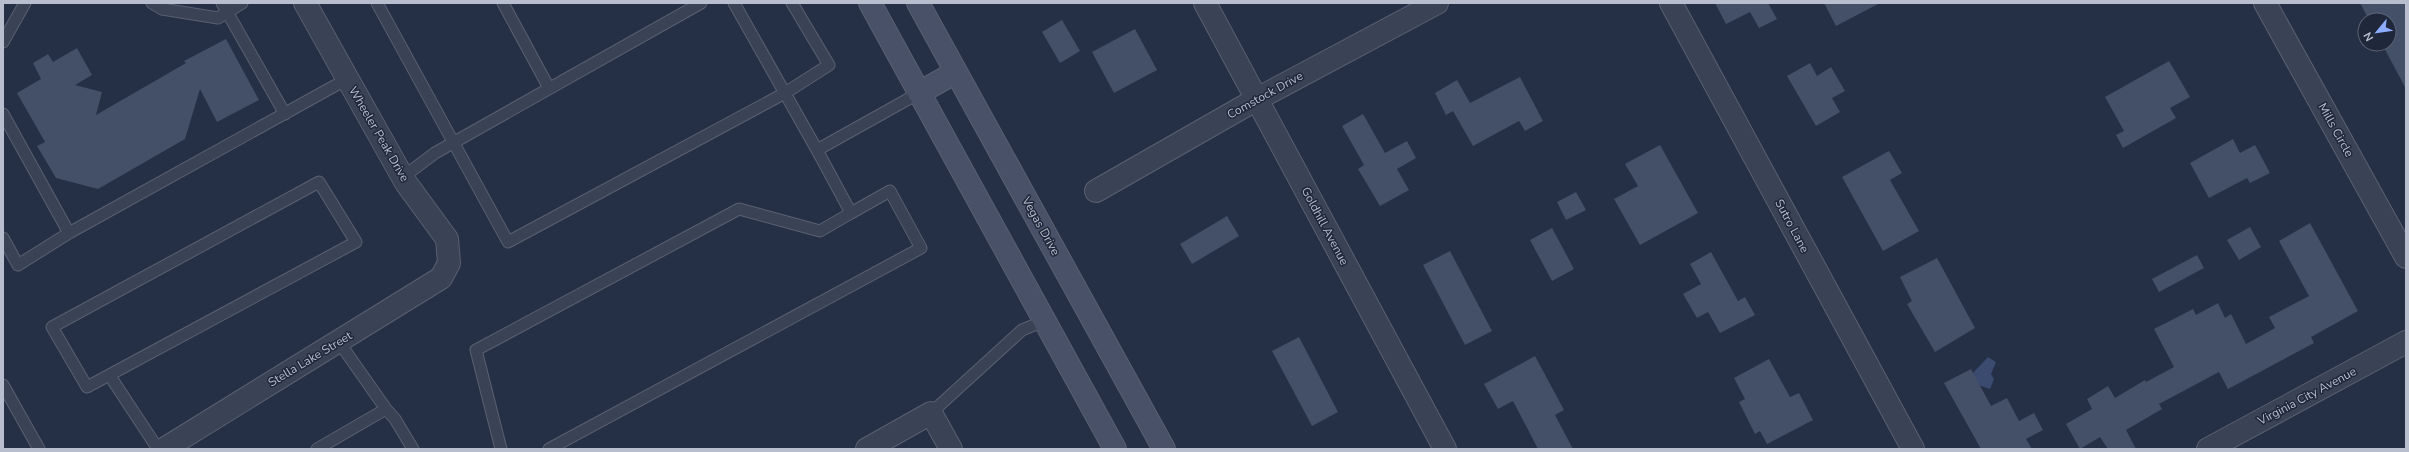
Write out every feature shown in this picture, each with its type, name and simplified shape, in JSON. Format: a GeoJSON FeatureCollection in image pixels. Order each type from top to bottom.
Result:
{"type":"FeatureCollection","features":[{"type":"Feature","properties":{"kind":"main road"},"geometry":{"type":"LineString","coordinates":[[870,3],[1114,449]]}},
{"type":"Feature","properties":{"kind":"main road","name":"Vegas Drive"},"geometry":{"type":"LineString","coordinates":[[918,3],[1164,449]]}},
{"type":"Feature","properties":{"kind":"main road"},"geometry":{"type":"LineString","coordinates":[[919,93],[956,72]]}},
{"type":"Feature","properties":{"kind":"street","name":"Wheeler Peak Drive"},"geometry":{"type":"LineString","coordinates":[[305,3],[403,177],[447,239],[450,263]]}},
{"type":"Feature","properties":{"kind":"street","name":"Goldhill Avenue"},"geometry":{"type":"LineString","coordinates":[[1205,3],[1445,449]]}},
{"type":"Feature","properties":{"kind":"street","name":"Comstock Drive"},"geometry":{"type":"LineString","coordinates":[[1096,191],[1257,99],[1437,3]]}},
{"type":"Feature","properties":{"kind":"street","name":"Sutro Lane"},"geometry":{"type":"LineString","coordinates":[[1671,3],[1913,449]]}},
{"type":"Feature","properties":{"kind":"street","name":"Mills Circle"},"geometry":{"type":"LineString","coordinates":[[2265,3],[2406,257]]}},
{"type":"Feature","properties":{"kind":"street","name":"Stella Lake Street"},"geometry":{"type":"LineString","coordinates":[[164,449],[442,278],[450,263]]}},
{"type":"Feature","properties":{"kind":"street","name":"Virginia City Avenue"},"geometry":{"type":"LineString","coordinates":[[2208,449],[2406,342]]}},
{"type":"Feature","properties":{"kind":"street"},"geometry":{"type":"LineString","coordinates":[[867,449],[931,413],[951,449]]}},
{"type":"Feature","properties":{"kind":"lane"},"geometry":{"type":"LineString","coordinates":[[3,42],[25,3]]}},
{"type":"Feature","properties":{"kind":"lane"},"geometry":{"type":"LineString","coordinates":[[152,3],[162,9],[218,18],[224,8],[242,3]]}},
{"type":"Feature","properties":{"kind":"lane"},"geometry":{"type":"LineString","coordinates":[[377,3],[508,242],[785,93],[829,65],[792,3]]}},
{"type":"Feature","properties":{"kind":"lane"},"geometry":{"type":"LineString","coordinates":[[503,3],[549,88]]}},
{"type":"Feature","properties":{"kind":"lane"},"geometry":{"type":"LineString","coordinates":[[403,177],[453,143],[701,3]]}},
{"type":"Feature","properties":{"kind":"lane"},"geometry":{"type":"LineString","coordinates":[[734,3],[851,213]]}},
{"type":"Feature","properties":{"kind":"lane"},"geometry":{"type":"LineString","coordinates":[[224,8],[285,114]]}},
{"type":"Feature","properties":{"kind":"lane"},"geometry":{"type":"LineString","coordinates":[[3,238],[18,265],[69,233],[347,79]]}},
{"type":"Feature","properties":{"kind":"lane"},"geometry":{"type":"LineString","coordinates":[[817,150],[919,93]]}},
{"type":"Feature","properties":{"kind":"lane"},"geometry":{"type":"LineString","coordinates":[[3,114],[69,233]]}},
{"type":"Feature","properties":{"kind":"lane"},"geometry":{"type":"LineString","coordinates":[[319,182],[356,242],[110,376],[87,387],[52,327],[319,182]]}},
{"type":"Feature","properties":{"kind":"lane"},"geometry":{"type":"LineString","coordinates":[[501,449],[476,350],[739,209],[820,231],[890,191],[921,248],[549,449]]}},
{"type":"Feature","properties":{"kind":"lane"},"geometry":{"type":"LineString","coordinates":[[931,413],[1022,330],[1044,321]]}},
{"type":"Feature","properties":{"kind":"lane"},"geometry":{"type":"LineString","coordinates":[[339,342],[386,409],[395,419],[413,449]]}},
{"type":"Feature","properties":{"kind":"lane"},"geometry":{"type":"LineString","coordinates":[[110,376],[158,449]]}},
{"type":"Feature","properties":{"kind":"lane"},"geometry":{"type":"LineString","coordinates":[[3,385],[40,449]]}},
{"type":"Feature","properties":{"kind":"lane"},"geometry":{"type":"LineString","coordinates":[[316,449],[386,409]]}},
{"type":"Feature","properties":{"kind":"water"},"geometry":{"type":"Polygon","coordinates":[[[1988,357],[1996,362],[1991,374],[1994,379],[1990,389],[1978,385],[1972,374],[1988,357]]]}},
{"type":"Feature","properties":{"kind":"building"},"geometry":{"type":"Polygon","coordinates":[[[1715,3],[1768,3],[1777,19],[1759,28],[1750,12],[1726,24],[1715,3]]]}},
{"type":"Feature","properties":{"kind":"building"},"geometry":{"type":"Polygon","coordinates":[[[1824,3],[1880,3],[1836,26],[1824,3]]]}},
{"type":"Feature","properties":{"kind":"building"},"geometry":{"type":"Polygon","coordinates":[[[2360,3],[2406,3],[2406,89],[2386,52],[2397,52],[2397,12],[2365,12],[2360,3]]]}},
{"type":"Feature","properties":{"kind":"building"},"geometry":{"type":"Polygon","coordinates":[[[1062,20],[1080,51],[1060,63],[1042,32],[1062,20]]]}},
{"type":"Feature","properties":{"kind":"building"},"geometry":{"type":"Polygon","coordinates":[[[1135,29],[1157,70],[1114,93],[1092,52],[1135,29]]]}},
{"type":"Feature","properties":{"kind":"building"},"geometry":{"type":"Polygon","coordinates":[[[226,39],[259,100],[217,122],[200,89],[185,139],[98,189],[56,178],[37,146],[45,142],[17,93],[41,79],[33,63],[48,54],[53,62],[77,48],[92,75],[75,85],[102,92],[96,115],[186,63],[184,61],[226,39]]]}},
{"type":"Feature","properties":{"kind":"building"},"geometry":{"type":"Polygon","coordinates":[[[2169,61],[2190,97],[2170,108],[2176,118],[2123,148],[2116,135],[2124,131],[2105,97],[2169,61]]]}},
{"type":"Feature","properties":{"kind":"building"},"geometry":{"type":"Polygon","coordinates":[[[1810,63],[1817,76],[1831,67],[1845,91],[1832,98],[1840,112],[1816,126],[1787,76],[1810,63]]]}},
{"type":"Feature","properties":{"kind":"building"},"geometry":{"type":"Polygon","coordinates":[[[1520,77],[1543,121],[1525,131],[1519,121],[1473,146],[1453,111],[1446,115],[1435,93],[1457,80],[1470,103],[1520,77]]]}},
{"type":"Feature","properties":{"kind":"building"},"geometry":{"type":"Polygon","coordinates":[[[1363,114],[1385,153],[1407,141],[1416,158],[1397,169],[1409,190],[1380,206],[1358,169],[1364,165],[1342,126],[1363,114]]]}},
{"type":"Feature","properties":{"kind":"building"},"geometry":{"type":"Polygon","coordinates":[[[2233,139],[2240,153],[2255,145],[2270,173],[2250,183],[2247,178],[2209,198],[2190,163],[2233,139]]]}},
{"type":"Feature","properties":{"kind":"building"},"geometry":{"type":"Polygon","coordinates":[[[1660,145],[1698,213],[1640,245],[1614,199],[1638,186],[1625,164],[1660,145]]]}},
{"type":"Feature","properties":{"kind":"building"},"geometry":{"type":"Polygon","coordinates":[[[1889,151],[1902,173],[1890,180],[1919,231],[1883,251],[1842,177],[1889,151]]]}},
{"type":"Feature","properties":{"kind":"building"},"geometry":{"type":"Polygon","coordinates":[[[1576,192],[1586,210],[1566,220],[1557,202],[1576,192]]]}},
{"type":"Feature","properties":{"kind":"building"},"geometry":{"type":"Polygon","coordinates":[[[1227,216],[1239,236],[1192,264],[1180,244],[1227,216]]]}},
{"type":"Feature","properties":{"kind":"building"},"geometry":{"type":"Polygon","coordinates":[[[2310,223],[2358,311],[2311,337],[2314,343],[2228,389],[2219,372],[2159,404],[2162,409],[2126,430],[2136,449],[2108,449],[2100,437],[2080,449],[2066,424],[2092,409],[2087,399],[2108,386],[2115,398],[2145,380],[2146,382],[2174,367],[2154,329],[2193,309],[2196,315],[2218,303],[2225,318],[2231,314],[2246,344],[2275,328],[2269,317],[2309,296],[2279,241],[2310,223]]]}},
{"type":"Feature","properties":{"kind":"building"},"geometry":{"type":"Polygon","coordinates":[[[2250,227],[2261,247],[2239,260],[2227,240],[2250,227]]]}},
{"type":"Feature","properties":{"kind":"building"},"geometry":{"type":"Polygon","coordinates":[[[1552,228],[1574,269],[1552,281],[1530,240],[1552,228]]]}},
{"type":"Feature","properties":{"kind":"building"},"geometry":{"type":"Polygon","coordinates":[[[1450,251],[1492,331],[1465,345],[1423,265],[1450,251]]]}},
{"type":"Feature","properties":{"kind":"building"},"geometry":{"type":"Polygon","coordinates":[[[1711,252],[1738,301],[1745,297],[1755,315],[1720,333],[1708,312],[1697,318],[1683,294],[1701,284],[1690,264],[1711,252]]]}},
{"type":"Feature","properties":{"kind":"building"},"geometry":{"type":"Polygon","coordinates":[[[2197,255],[2204,268],[2159,292],[2152,279],[2197,255]]]}},
{"type":"Feature","properties":{"kind":"building"},"geometry":{"type":"Polygon","coordinates":[[[1937,258],[1975,328],[1935,352],[1907,304],[1912,301],[1900,277],[1937,258]]]}},
{"type":"Feature","properties":{"kind":"building"},"geometry":{"type":"Polygon","coordinates":[[[1299,337],[1338,412],[1312,426],[1272,351],[1299,337]]]}},
{"type":"Feature","properties":{"kind":"building"},"geometry":{"type":"Polygon","coordinates":[[[1535,356],[1564,410],[1555,415],[1573,449],[1538,449],[1513,401],[1498,409],[1484,384],[1535,356]]]}},
{"type":"Feature","properties":{"kind":"building"},"geometry":{"type":"Polygon","coordinates":[[[1769,359],[1790,397],[1799,393],[1813,420],[1767,444],[1760,431],[1755,434],[1739,402],[1745,399],[1734,378],[1769,359]]]}},
{"type":"Feature","properties":{"kind":"building"},"geometry":{"type":"Polygon","coordinates":[[[1971,369],[1991,406],[2007,398],[2019,421],[2034,413],[2043,430],[2026,439],[2032,449],[1981,449],[1944,383],[1971,369]]]}}]}
